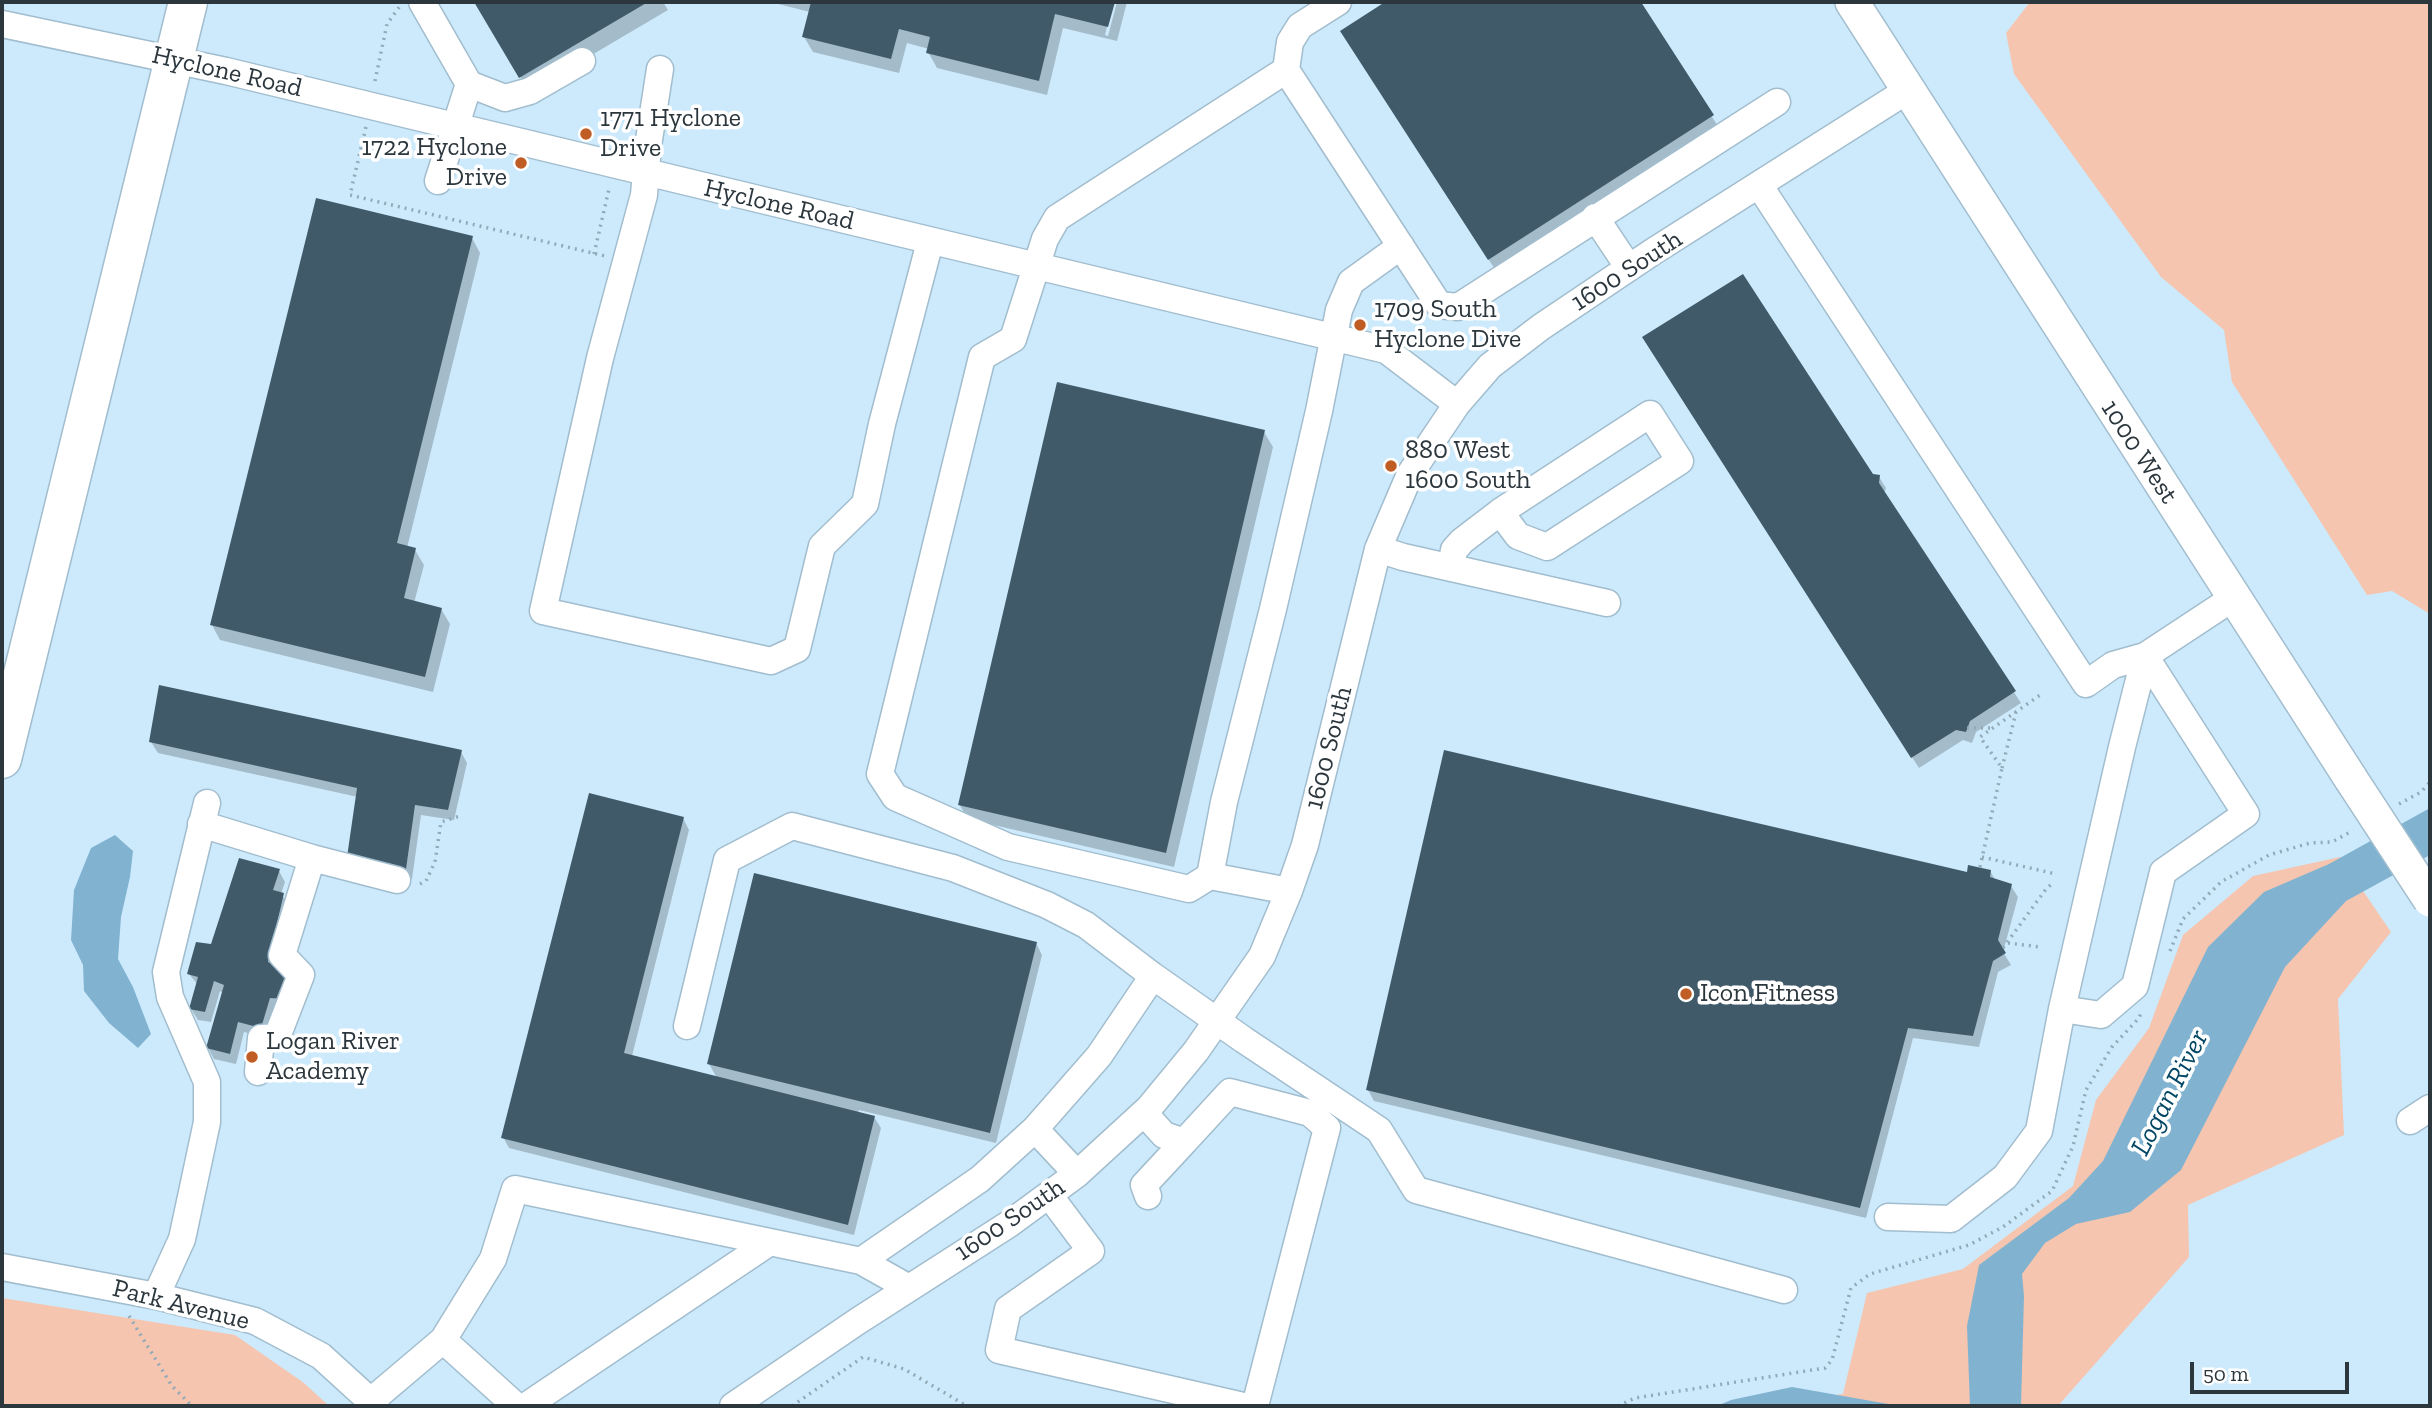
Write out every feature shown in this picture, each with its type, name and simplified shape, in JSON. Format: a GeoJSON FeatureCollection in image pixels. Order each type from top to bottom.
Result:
{"type":"FeatureCollection","features":[{"type":"Feature","properties":{"kind":"highway"},"geometry":{"type":"LineString","coordinates":[[2,759],[188,2]]}},
{"type":"Feature","properties":{"kind":"main road","name":"1000 West"},"geometry":{"type":"LineString","coordinates":[[1852,2],[2233,598],[2430,900]]}},
{"type":"Feature","properties":{"kind":"street"},"geometry":{"type":"LineString","coordinates":[[422,2],[469,84],[505,98],[530,91],[582,61]]}},
{"type":"Feature","properties":{"kind":"street"},"geometry":{"type":"LineString","coordinates":[[1338,2],[1300,26],[1290,42],[1286,70],[1439,305],[1458,307],[1777,102]]}},
{"type":"Feature","properties":{"kind":"street","name":"Hyclone Road"},"geometry":{"type":"LineString","coordinates":[[2,24],[174,59],[1386,350],[1457,404]]}},
{"type":"Feature","properties":{"kind":"street"},"geometry":{"type":"LineString","coordinates":[[660,69],[648,146],[644,195],[600,358],[542,611],[771,661],[797,649],[822,547],[865,504],[881,424],[930,242]]}},
{"type":"Feature","properties":{"kind":"street"},"geometry":{"type":"LineString","coordinates":[[1286,70],[1057,218],[1045,239],[1013,339],[982,356],[880,774],[895,797],[1008,847],[1189,889],[1210,876],[1289,891]]}},
{"type":"Feature","properties":{"kind":"street"},"geometry":{"type":"LineString","coordinates":[[438,181],[469,84]]}},
{"type":"Feature","properties":{"kind":"street","name":"1600 South"},"geometry":{"type":"LineString","coordinates":[[733,1406],[1049,1195],[1144,1113],[1196,1051],[1262,956],[1289,891],[1304,845],[1378,549],[1410,474],[1457,404],[1490,366],[1541,327],[1629,268],[1908,90]]}},
{"type":"Feature","properties":{"kind":"street"},"geometry":{"type":"LineString","coordinates":[[1759,186],[2085,684],[2113,665],[2145,656],[2233,598]]}},
{"type":"Feature","properties":{"kind":"street"},"geometry":{"type":"LineString","coordinates":[[1595,217],[1629,268]]}},
{"type":"Feature","properties":{"kind":"street"},"geometry":{"type":"LineString","coordinates":[[1210,876],[1224,802],[1273,609],[1339,310],[1351,282],[1401,246]]}},
{"type":"Feature","properties":{"kind":"street"},"geometry":{"type":"LineString","coordinates":[[1451,568],[1454,550],[1462,541],[1500,512],[1650,414],[1680,461],[1547,547],[1518,536],[1500,512]]}},
{"type":"Feature","properties":{"kind":"street"},"geometry":{"type":"LineString","coordinates":[[1378,549],[1607,603]]}},
{"type":"Feature","properties":{"kind":"street"},"geometry":{"type":"LineString","coordinates":[[1888,1217],[1951,1219],[2006,1177],[2039,1131],[2062,1009],[2145,656]]}},
{"type":"Feature","properties":{"kind":"street"},"geometry":{"type":"LineString","coordinates":[[2062,1009],[2101,1015],[2135,986],[2163,872],[2246,814],[2145,656]]}},
{"type":"Feature","properties":{"kind":"street"},"geometry":{"type":"LineString","coordinates":[[156,1296],[182,1239],[207,1122],[207,1082],[170,998],[166,972],[204,813],[312,858],[397,880]]}},
{"type":"Feature","properties":{"kind":"street"},"geometry":{"type":"LineString","coordinates":[[687,1026],[727,860],[792,826],[953,868],[1047,905],[1086,925],[1217,1021],[1379,1130],[1416,1190],[1784,1290]]}},
{"type":"Feature","properties":{"kind":"street"},"geometry":{"type":"LineString","coordinates":[[258,1072],[261,1038],[276,1037],[301,975],[282,955],[312,858]]}},
{"type":"Feature","properties":{"kind":"street"},"geometry":{"type":"LineString","coordinates":[[861,1261],[980,1179],[1035,1129],[1099,1056],[1153,976]]}},
{"type":"Feature","properties":{"kind":"street"},"geometry":{"type":"LineString","coordinates":[[1148,1196],[1144,1185],[1230,1092],[1310,1113],[1327,1128],[1255,1406]]}},
{"type":"Feature","properties":{"kind":"street"},"geometry":{"type":"LineString","coordinates":[[1144,1113],[1164,1135],[1184,1142]]}},
{"type":"Feature","properties":{"kind":"street"},"geometry":{"type":"LineString","coordinates":[[1035,1129],[1076,1174]]}},
{"type":"Feature","properties":{"kind":"street"},"geometry":{"type":"LineString","coordinates":[[373,1404],[443,1340],[493,1259],[515,1189],[861,1261],[909,1288]]}},
{"type":"Feature","properties":{"kind":"street"},"geometry":{"type":"LineString","coordinates":[[1049,1195],[1091,1251],[1008,1309],[999,1350],[1243,1406]]}},
{"type":"Feature","properties":{"kind":"street"},"geometry":{"type":"LineString","coordinates":[[526,1406],[770,1242]]}},
{"type":"Feature","properties":{"kind":"street","name":"Park Avenue"},"geometry":{"type":"LineString","coordinates":[[2,1267],[156,1296],[255,1321],[321,1356],[373,1404]]}},
{"type":"Feature","properties":{"kind":"street"},"geometry":{"type":"LineString","coordinates":[[443,1340],[516,1406]]}},
{"type":"Feature","properties":{"kind":"path"},"geometry":{"type":"LineString","coordinates":[[375,80],[387,23],[394,11],[404,2]]}},
{"type":"Feature","properties":{"kind":"path"},"geometry":{"type":"LineString","coordinates":[[367,125],[350,195],[626,262]]}},
{"type":"Feature","properties":{"kind":"path"},"geometry":{"type":"LineString","coordinates":[[594,254],[609,189]]}},
{"type":"Feature","properties":{"kind":"path"},"geometry":{"type":"LineString","coordinates":[[2003,768],[1980,737],[2043,693]]}},
{"type":"Feature","properties":{"kind":"path"},"geometry":{"type":"LineString","coordinates":[[1980,867],[2016,712]]}},
{"type":"Feature","properties":{"kind":"path"},"geometry":{"type":"LineString","coordinates":[[1967,729],[1992,728]]}},
{"type":"Feature","properties":{"kind":"path"},"geometry":{"type":"LineString","coordinates":[[397,880],[411,889],[426,881],[435,862],[440,822],[460,816]]}},
{"type":"Feature","properties":{"kind":"path"},"geometry":{"type":"LineString","coordinates":[[1982,857],[2056,874]]}},
{"type":"Feature","properties":{"kind":"path"},"geometry":{"type":"LineString","coordinates":[[2003,948],[2054,882]]}},
{"type":"Feature","properties":{"kind":"path"},"geometry":{"type":"LineString","coordinates":[[2007,943],[2040,947]]}},
{"type":"Feature","properties":{"kind":"path"},"geometry":{"type":"LineString","coordinates":[[111,1287],[172,1386],[192,1406]]}},
{"type":"Feature","properties":{"kind":"path"},"geometry":{"type":"LineString","coordinates":[[792,1406],[863,1357],[904,1369],[967,1406]]}},
{"type":"Feature","properties":{"kind":"shaded area"},"geometry":{"type":"Polygon","coordinates":[[[2030,2],[2430,2],[2430,614],[2392,591],[2367,595],[2232,382],[2224,330],[2161,277],[2014,74],[2006,33],[2030,2]]]}},
{"type":"Feature","properties":{"kind":"shaded area"},"geometry":{"type":"Polygon","coordinates":[[[2340,857],[2391,932],[2338,999],[2344,1135],[2188,1205],[2189,1257],[2058,1406],[1751,1406],[1843,1394],[1867,1293],[1963,1269],[2073,1186],[2096,1100],[2149,1028],[2183,935],[2253,876],[2340,857]]]}},
{"type":"Feature","properties":{"kind":"shaded area"},"geometry":{"type":"Polygon","coordinates":[[[2,1298],[235,1335],[304,1383],[329,1406],[2,1406],[2,1298]]]}},
{"type":"Feature","properties":{"kind":"water","name":"Logan River"},"geometry":{"type":"Polygon","coordinates":[[[2430,808],[2430,855],[2346,901],[2285,967],[2181,1170],[2130,1212],[2076,1224],[2045,1243],[2022,1274],[2024,1296],[2021,1406],[1970,1406],[1967,1326],[1979,1265],[2069,1198],[2103,1161],[2208,947],[2264,892],[2329,864],[2430,808]]]}},
{"type":"Feature","properties":{"kind":"water"},"geometry":{"type":"Polygon","coordinates":[[[115,835],[133,851],[121,917],[118,959],[133,987],[151,1034],[138,1048],[109,1023],[84,991],[83,965],[71,940],[74,890],[91,848],[115,835]]]}},
{"type":"Feature","properties":{"kind":"water"},"geometry":{"type":"Polygon","coordinates":[[[1792,1387],[1900,1406],[1717,1406],[1731,1400],[1792,1387]]]}},
{"type":"Feature","properties":{"kind":"building"},"geometry":{"type":"Polygon","coordinates":[[[474,2],[648,2],[519,78],[474,2]]]}},
{"type":"Feature","properties":{"kind":"building"},"geometry":{"type":"Polygon","coordinates":[[[811,2],[1115,2],[1108,27],[1055,14],[1039,81],[926,53],[930,37],[899,29],[891,59],[802,37],[811,2]]]}},
{"type":"Feature","properties":{"kind":"building"},"geometry":{"type":"Polygon","coordinates":[[[1385,2],[1641,2],[1714,115],[1488,260],[1340,31],[1385,2]]]}},
{"type":"Feature","properties":{"kind":"building"},"geometry":{"type":"Polygon","coordinates":[[[316,198],[473,236],[397,543],[416,548],[404,598],[442,608],[425,677],[210,625],[316,198]]]}},
{"type":"Feature","properties":{"kind":"building"},"geometry":{"type":"Polygon","coordinates":[[[1743,274],[1873,474],[1880,475],[1879,483],[2016,691],[1970,721],[1966,732],[1956,730],[1911,758],[1642,337],[1743,274]]]}},
{"type":"Feature","properties":{"kind":"building"},"geometry":{"type":"Polygon","coordinates":[[[1057,382],[1265,430],[1166,853],[958,805],[1057,382]]]}},
{"type":"Feature","properties":{"kind":"building"},"geometry":{"type":"Polygon","coordinates":[[[159,685],[462,750],[448,810],[415,805],[406,869],[347,857],[357,788],[149,742],[159,685]]]}},
{"type":"Feature","properties":{"kind":"building","name":"Icon Fitness"},"geometry":{"type":"Polygon","coordinates":[[[1444,750],[1967,872],[1968,865],[1991,870],[1990,877],[2012,884],[1998,940],[2006,953],[1993,961],[1973,1036],[1908,1028],[1860,1208],[1366,1090],[1444,750]]]}},
{"type":"Feature","properties":{"kind":"building"},"geometry":{"type":"Polygon","coordinates":[[[589,793],[684,817],[624,1053],[875,1116],[848,1225],[501,1138],[589,793]]]}},
{"type":"Feature","properties":{"kind":"building"},"geometry":{"type":"Polygon","coordinates":[[[239,858],[280,869],[273,890],[284,893],[268,962],[292,970],[285,999],[270,998],[261,1028],[238,1022],[230,1054],[206,1048],[224,985],[214,981],[205,1012],[189,1009],[198,977],[187,974],[196,942],[211,944],[239,858]]]}},
{"type":"Feature","properties":{"kind":"building"},"geometry":{"type":"Polygon","coordinates":[[[754,873],[1037,942],[990,1133],[707,1064],[754,873]]]}},
{"type":"Feature","properties":{"kind":"place","name":"1771 Hyclone Drive"},"geometry":{"type":"Point","coordinates":[586,134]}},
{"type":"Feature","properties":{"kind":"place","name":"1722 Hyclone Drive"},"geometry":{"type":"Point","coordinates":[521,163]}},
{"type":"Feature","properties":{"kind":"place","name":"1709 South Hyclone Dive"},"geometry":{"type":"Point","coordinates":[1360,325]}},
{"type":"Feature","properties":{"kind":"place","name":"880 West 1600 South"},"geometry":{"type":"Point","coordinates":[1391,466]}},
{"type":"Feature","properties":{"kind":"place","name":"Icon Fitness"},"geometry":{"type":"Point","coordinates":[1686,994]}},
{"type":"Feature","properties":{"kind":"place","name":"Logan River Academy"},"geometry":{"type":"Point","coordinates":[252,1057]}}]}
